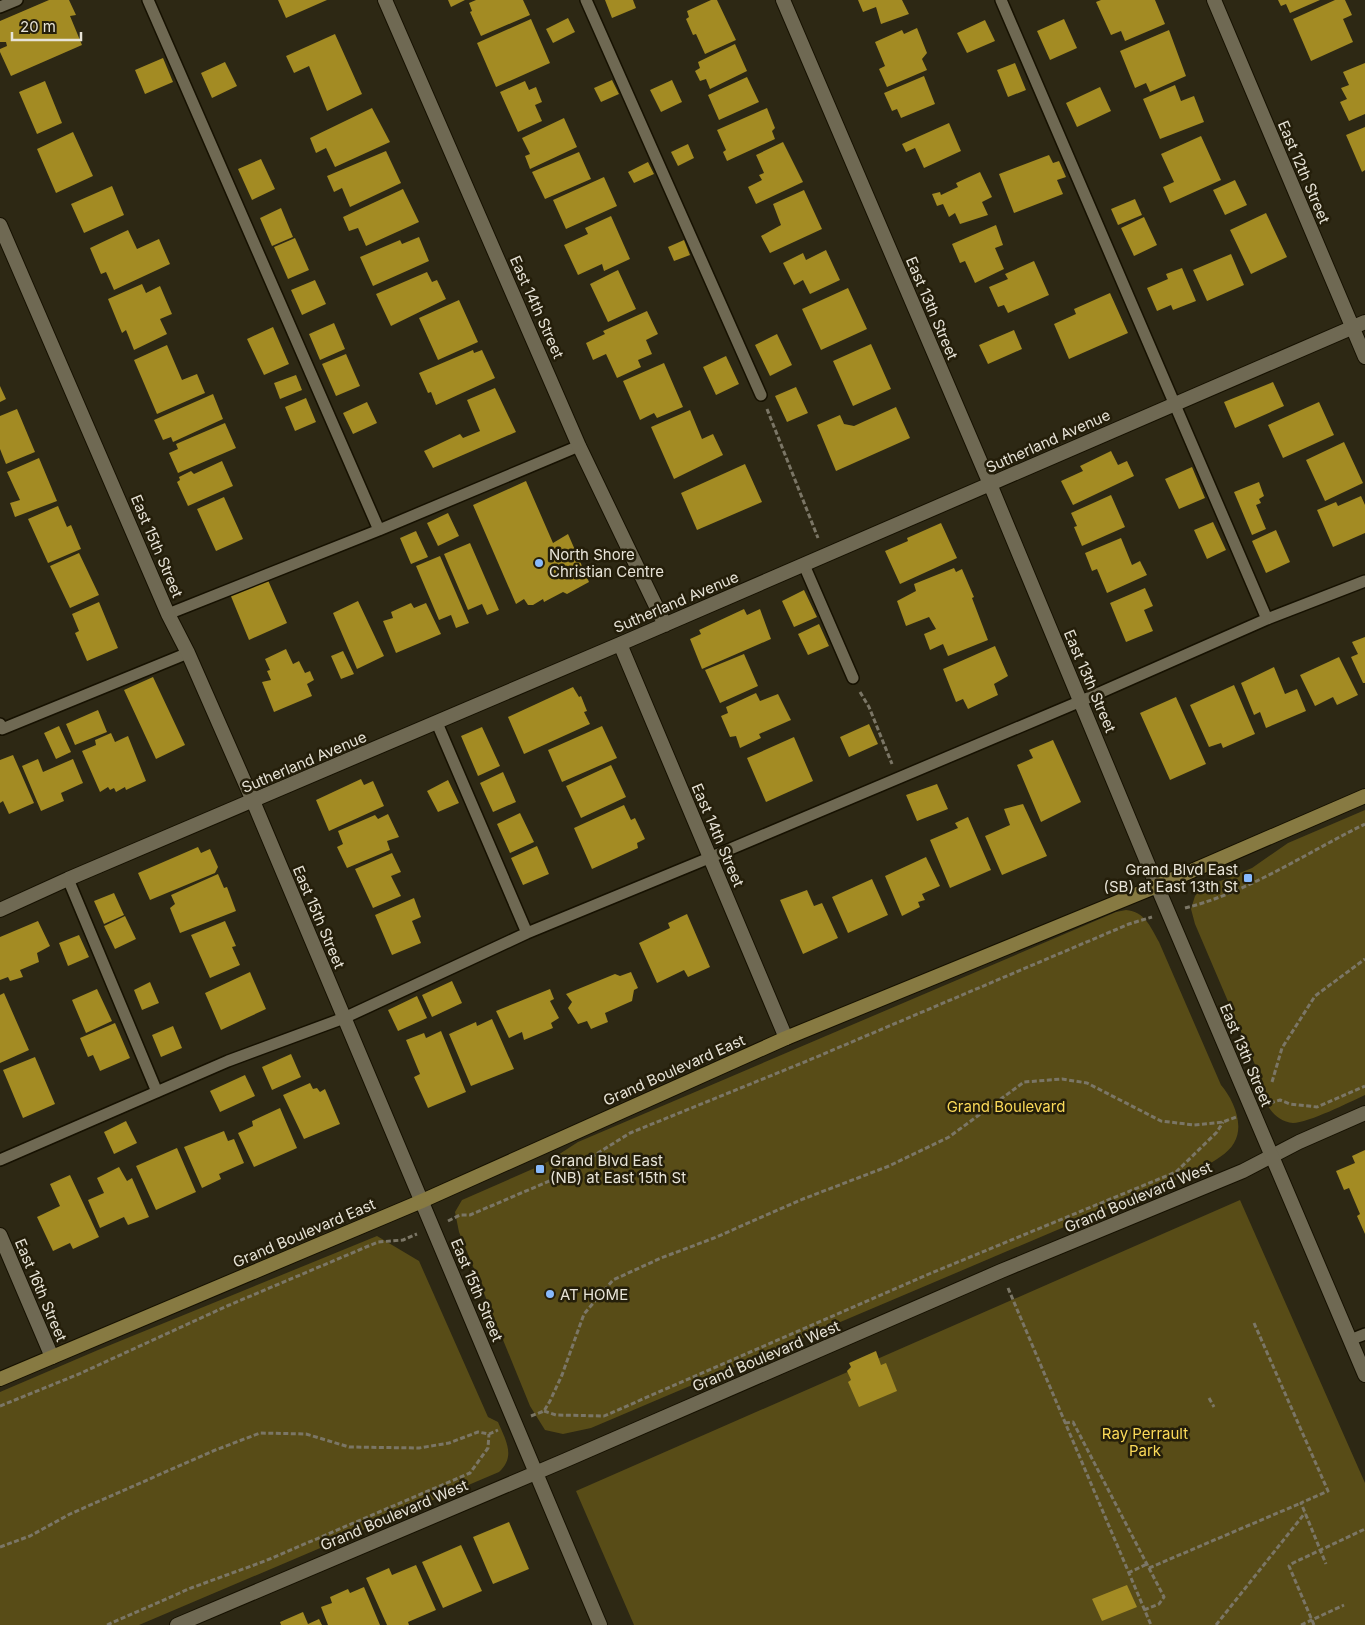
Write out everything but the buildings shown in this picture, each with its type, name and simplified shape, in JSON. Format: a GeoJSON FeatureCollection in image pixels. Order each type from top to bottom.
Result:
{"type":"FeatureCollection","features":[{"type":"Feature","properties":{"kind":"main road","name":"Grand Boulevard East"},"geometry":{"type":"LineString","coordinates":[[0,1379],[422,1201],[786,1038],[1157,886],[1365,796]]}},
{"type":"Feature","properties":{"kind":"street","name":"East 14th Street"},"geometry":{"type":"LineString","coordinates":[[385,0],[579,446],[665,625]]}},
{"type":"Feature","properties":{"kind":"street","name":"East 13th Street"},"geometry":{"type":"LineString","coordinates":[[783,0],[990,484],[1157,886],[1365,1375]]}},
{"type":"Feature","properties":{"kind":"street","name":"East 12th Street"},"geometry":{"type":"LineString","coordinates":[[1214,0],[1359,325],[1365,357]]}},
{"type":"Feature","properties":{"kind":"street","name":"East 15th Street"},"geometry":{"type":"LineString","coordinates":[[0,225],[168,614],[188,654],[253,801],[600,1625]]}},
{"type":"Feature","properties":{"kind":"street","name":"Sutherland Avenue"},"geometry":{"type":"LineString","coordinates":[[0,910],[68,879],[437,723],[1359,325]]}},
{"type":"Feature","properties":{"kind":"street","name":"East 14th Street"},"geometry":{"type":"LineString","coordinates":[[620,644],[786,1038]]}},
{"type":"Feature","properties":{"kind":"street","name":"Grand Boulevard West"},"geometry":{"type":"LineString","coordinates":[[178,1625],[536,1473],[1001,1271],[1243,1171],[1365,1113]]}},
{"type":"Feature","properties":{"kind":"street","name":"East 16th Street"},"geometry":{"type":"LineString","coordinates":[[0,1235],[52,1357]]}},
{"type":"Feature","properties":{"kind":"lane"},"geometry":{"type":"LineString","coordinates":[[0,7],[17,0]]}},
{"type":"Feature","properties":{"kind":"lane"},"geometry":{"type":"LineString","coordinates":[[148,0],[379,530]]}},
{"type":"Feature","properties":{"kind":"lane"},"geometry":{"type":"LineString","coordinates":[[586,0],[761,395]]}},
{"type":"Feature","properties":{"kind":"lane"},"geometry":{"type":"LineString","coordinates":[[1000,0],[1267,619]]}},
{"type":"Feature","properties":{"kind":"lane"},"geometry":{"type":"LineString","coordinates":[[168,614],[379,530],[579,446]]}},
{"type":"Feature","properties":{"kind":"lane"},"geometry":{"type":"LineString","coordinates":[[804,565],[852,678]]}},
{"type":"Feature","properties":{"kind":"lane"},"geometry":{"type":"LineString","coordinates":[[0,1160],[228,1060],[344,1018],[526,933],[1081,701],[1267,619],[1365,580]]}},
{"type":"Feature","properties":{"kind":"lane"},"geometry":{"type":"LineString","coordinates":[[1,728],[188,654]]}},
{"type":"Feature","properties":{"kind":"lane"},"geometry":{"type":"LineString","coordinates":[[437,723],[526,933]]}},
{"type":"Feature","properties":{"kind":"lane"},"geometry":{"type":"LineString","coordinates":[[68,879],[157,1092]]}},
{"type":"Feature","properties":{"kind":"lane"},"geometry":{"type":"LineString","coordinates":[[1350,1340],[1365,1334]]}},
{"type":"Feature","properties":{"kind":"path"},"geometry":{"type":"LineString","coordinates":[[761,395],[825,555]]}},
{"type":"Feature","properties":{"kind":"path"},"geometry":{"type":"LineString","coordinates":[[852,678],[869,707],[898,778]]}},
{"type":"Feature","properties":{"kind":"path"},"geometry":{"type":"LineString","coordinates":[[1196,905],[1260,880],[1365,824]]}},
{"type":"Feature","properties":{"kind":"path"},"geometry":{"type":"LineString","coordinates":[[460,1215],[470,1215],[561,1176],[630,1133],[807,1061],[1128,924],[1142,920]]}},
{"type":"Feature","properties":{"kind":"path"},"geometry":{"type":"LineString","coordinates":[[1272,1082],[1282,1048],[1315,996],[1365,959]]}},
{"type":"Feature","properties":{"kind":"path"},"geometry":{"type":"LineString","coordinates":[[1223,1122],[1217,1132],[1176,1172],[920,1278],[604,1416],[556,1416],[544,1411],[562,1375],[584,1314],[613,1280],[803,1199],[889,1166],[949,1137],[1024,1082],[1062,1079],[1087,1083],[1161,1121],[1194,1126],[1223,1122],[1236,1117]]}},
{"type":"Feature","properties":{"kind":"path"},"geometry":{"type":"LineString","coordinates":[[1265,1104],[1280,1100],[1290,1104],[1317,1108],[1365,1086]]}},
{"type":"Feature","properties":{"kind":"path"},"geometry":{"type":"LineString","coordinates":[[0,1406],[79,1374],[227,1306],[378,1242],[402,1240]]}},
{"type":"Feature","properties":{"kind":"path"},"geometry":{"type":"LineString","coordinates":[[1001,1271],[1151,1625]]}},
{"type":"Feature","properties":{"kind":"path"},"geometry":{"type":"LineString","coordinates":[[1128,1573],[1328,1491],[1254,1323]]}},
{"type":"Feature","properties":{"kind":"path"},"geometry":{"type":"LineString","coordinates":[[1209,1398],[1214,1407]]}},
{"type":"Feature","properties":{"kind":"path"},"geometry":{"type":"LineString","coordinates":[[1065,1423],[1073,1422],[1164,1597],[1159,1604],[1144,1610]]}},
{"type":"Feature","properties":{"kind":"path"},"geometry":{"type":"LineString","coordinates":[[0,1547],[30,1536],[70,1514],[212,1451],[260,1433],[306,1434],[349,1447],[418,1448],[449,1442],[478,1432],[489,1434],[488,1448],[470,1473],[265,1561],[190,1588],[107,1625]]}},
{"type":"Feature","properties":{"kind":"path"},"geometry":{"type":"LineString","coordinates":[[1301,1503],[1326,1564]]}},
{"type":"Feature","properties":{"kind":"path"},"geometry":{"type":"LineString","coordinates":[[1216,1625],[1305,1512]]}},
{"type":"Feature","properties":{"kind":"path"},"geometry":{"type":"LineString","coordinates":[[1314,1625],[1289,1566],[1365,1529]]}},
{"type":"Feature","properties":{"kind":"path"},"geometry":{"type":"LineString","coordinates":[[1301,1625],[1344,1605]]}},
{"type":"Feature","properties":{"kind":"green space"},"geometry":{"type":"Polygon","coordinates":[[[1365,810],[1365,1095],[1308,1120],[1293,1123],[1284,1121],[1277,1117],[1269,1107],[1260,1085],[1259,1074],[1195,924],[1191,909],[1195,896],[1201,889],[1252,868],[1288,843],[1365,810]]]}},
{"type":"Feature","properties":{"kind":"green space","name":"Grand Boulevard"},"geometry":{"type":"Polygon","coordinates":[[[1133,911],[1142,917],[1153,931],[1221,1085],[1230,1097],[1236,1112],[1238,1128],[1234,1143],[1228,1151],[1203,1168],[591,1428],[563,1434],[545,1430],[530,1406],[459,1232],[455,1212],[462,1200],[544,1164],[578,1142],[1116,912],[1133,911]]]}},
{"type":"Feature","properties":{"kind":"green space","name":"Ray Perrault Park"},"geometry":{"type":"Polygon","coordinates":[[[1240,1200],[1365,1483],[1365,1625],[634,1625],[576,1491],[1240,1200]]]}},
{"type":"Feature","properties":{"kind":"green space"},"geometry":{"type":"Polygon","coordinates":[[[377,1236],[419,1261],[488,1417],[498,1422],[504,1436],[508,1454],[504,1466],[499,1472],[139,1625],[0,1625],[0,1392],[377,1236]]]}},
{"type":"Feature","properties":{"kind":"place","name":"North Shore Christian Centre"},"geometry":{"type":"Point","coordinates":[539,563]}},
{"type":"Feature","properties":{"kind":"place","name":"Grand Blvd East (SB) at East 13th St"},"geometry":{"type":"Point","coordinates":[1248,878]}},
{"type":"Feature","properties":{"kind":"place","name":"Grand Blvd East (NB) at East 15th St"},"geometry":{"type":"Point","coordinates":[540,1169]}},
{"type":"Feature","properties":{"kind":"place","name":"AT HOME"},"geometry":{"type":"Point","coordinates":[550,1294]}}]}
